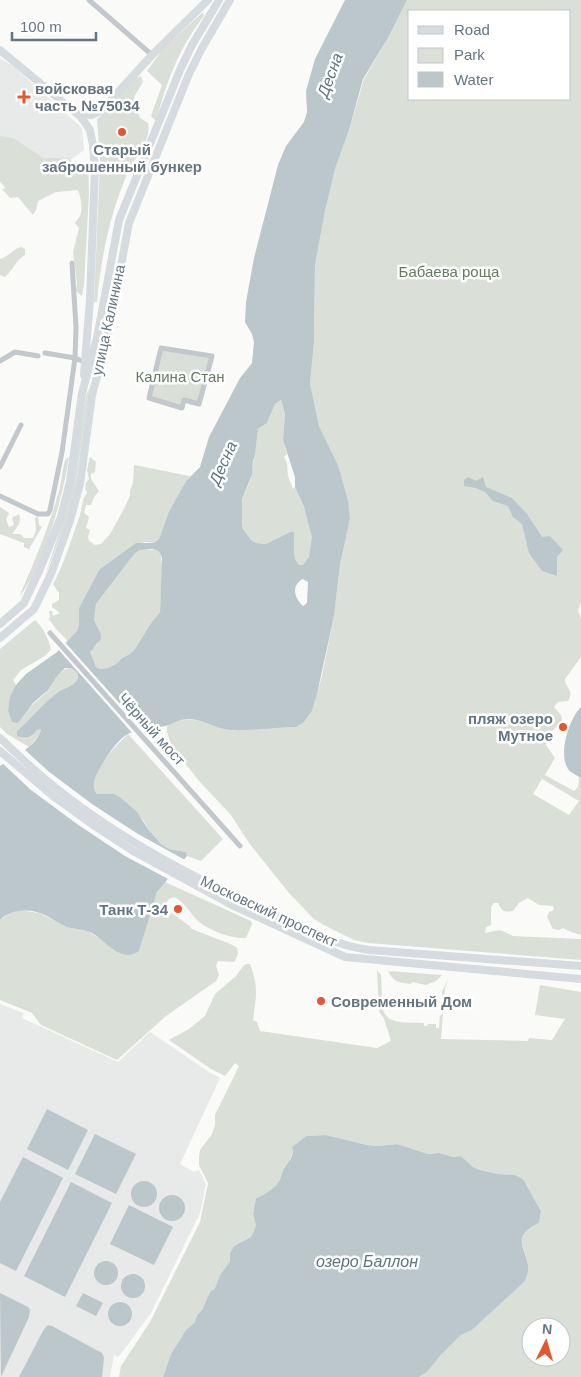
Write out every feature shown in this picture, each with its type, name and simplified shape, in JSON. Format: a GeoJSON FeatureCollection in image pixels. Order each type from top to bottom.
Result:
{"type":"FeatureCollection","features":[{"type":"Feature","properties":{"kind":"main road"},"geometry":{"type":"LineString","coordinates":[[72,111],[84,116],[97,113],[113,99],[152,55],[208,0]]}},
{"type":"Feature","properties":{"kind":"main road","name":"улица Калинина"},"geometry":{"type":"LineString","coordinates":[[0,624],[24,603],[61,517],[70,482],[85,382],[98,338],[119,220],[180,70],[192,45],[219,0]]}},
{"type":"Feature","properties":{"kind":"main road","name":"улица Калинина"},"geometry":{"type":"LineString","coordinates":[[0,638],[34,609],[51,574],[70,521],[80,484],[92,395],[107,340],[129,223],[189,74],[230,0]]}},
{"type":"Feature","properties":{"kind":"main road"},"geometry":{"type":"LineString","coordinates":[[0,50],[81,117],[88,125],[92,137],[94,155],[90,299],[84,362],[85,382]]}},
{"type":"Feature","properties":{"kind":"main road","name":"Московский проспект"},"geometry":{"type":"LineString","coordinates":[[0,738],[45,779],[81,806],[204,886],[328,939],[351,948],[369,950],[581,966]]}},
{"type":"Feature","properties":{"kind":"main road","name":"Московский проспект"},"geometry":{"type":"LineString","coordinates":[[0,751],[40,786],[96,827],[141,855],[339,954],[350,958],[581,979]]}},
{"type":"Feature","properties":{"kind":"street"},"geometry":{"type":"LineString","coordinates":[[89,0],[152,55]]}},
{"type":"Feature","properties":{"kind":"street"},"geometry":{"type":"LineString","coordinates":[[0,496],[38,514],[48,514],[62,452],[75,358],[76,327],[72,263]]}},
{"type":"Feature","properties":{"kind":"street"},"geometry":{"type":"LineString","coordinates":[[161,348],[212,356],[199,404],[184,400],[182,408],[149,398],[161,348]]}},
{"type":"Feature","properties":{"kind":"street"},"geometry":{"type":"LineString","coordinates":[[0,357],[16,352],[38,356]]}},
{"type":"Feature","properties":{"kind":"street"},"geometry":{"type":"LineString","coordinates":[[45,353],[75,358],[84,362]]}},
{"type":"Feature","properties":{"kind":"street"},"geometry":{"type":"LineString","coordinates":[[0,361],[8,355]]}},
{"type":"Feature","properties":{"kind":"street"},"geometry":{"type":"LineString","coordinates":[[0,467],[21,425]]}},
{"type":"Feature","properties":{"kind":"street","name":"Чёрный мост"},"geometry":{"type":"LineString","coordinates":[[51,634],[240,846]]}},
{"type":"Feature","properties":{"kind":"shaded area","name":"войсковая часть №75034"},"geometry":{"type":"Polygon","coordinates":[[[0,58],[13,66],[82,128],[84,150],[56,171],[0,138],[0,58]]]}},
{"type":"Feature","properties":{"kind":"shaded area"},"geometry":{"type":"Polygon","coordinates":[[[0,1004],[24,1013],[22,1018],[118,1062],[150,1032],[220,1078],[180,1164],[194,1172],[199,1170],[206,1184],[200,1213],[151,1313],[120,1355],[118,1357],[114,1355],[110,1377],[0,1377],[0,1004]]]}},
{"type":"Feature","properties":{"kind":"green space","name":"Бабаева роща"},"geometry":{"type":"Polygon","coordinates":[[[407,0],[581,0],[581,603],[578,610],[581,619],[581,657],[565,679],[570,691],[568,701],[558,702],[554,707],[561,715],[562,721],[550,733],[546,745],[555,758],[545,775],[574,791],[578,787],[579,777],[581,778],[581,935],[563,928],[559,930],[553,929],[547,917],[549,912],[554,910],[553,906],[539,905],[528,898],[519,903],[510,912],[504,911],[498,903],[494,903],[491,907],[491,925],[486,927],[485,933],[500,930],[513,936],[581,939],[581,960],[368,943],[354,940],[324,925],[314,919],[289,893],[249,843],[231,815],[200,782],[172,747],[167,732],[167,726],[183,719],[200,721],[234,730],[269,728],[304,722],[312,711],[322,676],[334,616],[340,565],[350,519],[338,465],[319,426],[310,383],[314,343],[315,265],[335,169],[364,79],[407,0]],[[542,779],[533,794],[569,815],[579,801],[542,779]]]}},
{"type":"Feature","properties":{"kind":"green space"},"geometry":{"type":"Polygon","coordinates":[[[203,12],[204,16],[187,41],[174,66],[156,121],[151,116],[162,85],[147,71],[162,50],[203,12]]]}},
{"type":"Feature","properties":{"kind":"green space"},"geometry":{"type":"Polygon","coordinates":[[[141,76],[143,82],[134,97],[140,118],[148,123],[148,136],[128,172],[116,203],[104,252],[97,302],[94,302],[100,161],[97,119],[136,78],[141,76]]]}},
{"type":"Feature","properties":{"kind":"green space"},"geometry":{"type":"Polygon","coordinates":[[[0,136],[13,138],[45,159],[67,158],[76,164],[88,162],[89,194],[82,296],[76,291],[77,283],[73,252],[79,228],[75,223],[80,216],[81,210],[78,190],[56,192],[38,201],[33,215],[18,197],[10,198],[2,189],[6,188],[0,182],[0,136]]]}},
{"type":"Feature","properties":{"kind":"green space"},"geometry":{"type":"Polygon","coordinates":[[[21,247],[25,249],[25,255],[5,277],[0,275],[0,259],[21,247]]]}},
{"type":"Feature","properties":{"kind":"green space","name":"Калина Стан"},"geometry":{"type":"Polygon","coordinates":[[[161,349],[212,356],[199,404],[184,400],[182,408],[150,398],[161,349]]]}},
{"type":"Feature","properties":{"kind":"green space"},"geometry":{"type":"Polygon","coordinates":[[[89,388],[75,490],[70,511],[45,576],[69,502],[86,395],[89,388]]]}},
{"type":"Feature","properties":{"kind":"green space"},"geometry":{"type":"Polygon","coordinates":[[[281,400],[285,414],[283,440],[287,454],[284,457],[287,463],[288,476],[293,489],[295,487],[307,516],[312,537],[309,557],[303,565],[299,565],[295,559],[294,532],[290,532],[266,544],[256,543],[251,540],[243,529],[242,524],[242,499],[251,479],[258,429],[267,423],[275,404],[281,400]]]}},
{"type":"Feature","properties":{"kind":"green space"},"geometry":{"type":"Polygon","coordinates":[[[69,457],[57,511],[44,550],[37,568],[19,597],[49,523],[65,460],[69,457]]]}},
{"type":"Feature","properties":{"kind":"green space"},"geometry":{"type":"Polygon","coordinates":[[[90,457],[96,462],[95,472],[91,474],[91,479],[99,491],[91,505],[86,505],[84,513],[89,517],[86,528],[90,530],[89,541],[95,545],[101,544],[110,534],[124,509],[133,483],[134,465],[190,476],[165,523],[159,539],[155,543],[144,542],[99,570],[79,608],[77,631],[68,641],[49,619],[49,611],[52,611],[53,616],[60,613],[52,607],[52,604],[59,600],[59,593],[53,584],[64,560],[80,515],[83,500],[87,493],[85,486],[89,479],[87,470],[90,457]]]}},
{"type":"Feature","properties":{"kind":"green space"},"geometry":{"type":"Polygon","coordinates":[[[0,507],[9,513],[6,519],[9,527],[14,525],[12,518],[19,514],[19,522],[12,534],[20,534],[24,538],[33,538],[36,530],[35,518],[38,517],[39,525],[42,527],[29,549],[24,547],[24,543],[0,534],[0,507]]]}},
{"type":"Feature","properties":{"kind":"green space"},"geometry":{"type":"Polygon","coordinates":[[[140,550],[157,550],[160,552],[162,565],[160,612],[130,654],[108,668],[100,669],[96,667],[89,652],[97,645],[101,634],[94,620],[96,604],[135,553],[140,550]]]}},
{"type":"Feature","properties":{"kind":"green space"},"geometry":{"type":"Polygon","coordinates":[[[35,620],[45,633],[51,649],[45,656],[21,670],[13,680],[16,685],[10,696],[8,710],[22,718],[28,709],[49,689],[63,670],[71,668],[76,671],[78,676],[75,682],[59,691],[17,731],[18,736],[24,738],[32,736],[37,730],[41,729],[40,734],[29,747],[7,734],[0,727],[0,649],[35,620]]]}},
{"type":"Feature","properties":{"kind":"green space"},"geometry":{"type":"Polygon","coordinates":[[[128,734],[223,839],[201,861],[187,856],[186,852],[169,849],[161,844],[148,829],[144,821],[121,798],[115,795],[97,794],[94,786],[98,770],[109,753],[128,734]]]}},
{"type":"Feature","properties":{"kind":"green space"},"geometry":{"type":"Polygon","coordinates":[[[165,882],[251,921],[252,924],[246,938],[226,935],[201,923],[178,899],[174,897],[169,899],[166,903],[169,911],[190,928],[236,947],[238,955],[234,962],[218,961],[216,966],[219,975],[216,981],[166,1016],[117,1060],[41,1025],[32,1013],[0,1000],[0,920],[10,913],[19,910],[39,913],[70,928],[88,931],[106,943],[139,951],[154,899],[165,882]]]}},
{"type":"Feature","properties":{"kind":"green space"},"geometry":{"type":"Polygon","coordinates":[[[250,964],[255,980],[256,992],[253,1020],[257,1022],[260,1031],[377,1048],[391,1041],[384,1019],[379,1011],[377,970],[381,975],[382,997],[380,998],[380,1005],[387,1017],[398,1022],[424,1023],[424,1026],[436,1024],[436,1028],[439,1028],[440,1015],[442,1015],[442,992],[448,979],[445,988],[441,1039],[528,1041],[529,1038],[552,1040],[565,1019],[535,1015],[540,985],[581,992],[581,1377],[419,1377],[427,1372],[461,1335],[472,1330],[523,1283],[528,1274],[528,1265],[522,1243],[523,1236],[528,1229],[539,1223],[541,1211],[523,1179],[515,1175],[480,1170],[473,1167],[461,1156],[454,1157],[439,1153],[428,1154],[397,1144],[367,1145],[326,1135],[306,1136],[292,1147],[291,1156],[284,1167],[281,1178],[270,1190],[256,1198],[253,1214],[256,1225],[251,1237],[234,1246],[230,1253],[230,1261],[220,1275],[215,1288],[210,1292],[195,1322],[186,1330],[171,1354],[163,1377],[119,1377],[121,1366],[150,1322],[200,1222],[208,1183],[199,1165],[200,1150],[212,1134],[215,1125],[215,1115],[239,1066],[235,1063],[225,1076],[211,1069],[169,1040],[189,1029],[205,1016],[215,994],[236,976],[244,965],[250,964]]]}},
{"type":"Feature","properties":{"kind":"green space"},"geometry":{"type":"Polygon","coordinates":[[[388,971],[442,975],[436,981],[426,985],[412,982],[411,984],[397,981],[392,978],[388,971]]]}},
{"type":"Feature","properties":{"kind":"water","name":"Десна"},"geometry":{"type":"Polygon","coordinates":[[[345,0],[407,0],[389,36],[363,79],[349,130],[335,169],[315,265],[314,343],[310,383],[319,426],[338,465],[348,501],[350,519],[340,565],[334,616],[312,711],[304,722],[296,727],[231,730],[195,720],[183,719],[165,726],[132,732],[124,736],[109,753],[99,769],[95,780],[94,787],[97,794],[114,794],[121,798],[137,812],[161,844],[169,849],[186,852],[187,856],[157,892],[139,951],[126,955],[119,953],[90,932],[67,927],[41,913],[16,911],[0,920],[0,766],[30,746],[39,735],[41,729],[26,738],[17,736],[17,731],[59,691],[75,682],[78,674],[71,668],[65,668],[48,690],[33,703],[18,723],[12,722],[8,710],[10,696],[16,685],[26,674],[57,652],[77,631],[79,608],[99,570],[136,543],[154,543],[159,539],[169,512],[186,481],[200,467],[209,437],[240,378],[252,363],[254,342],[245,322],[246,302],[254,258],[278,165],[286,146],[304,122],[307,112],[306,91],[315,59],[345,0]],[[281,400],[275,404],[267,423],[258,429],[252,475],[242,499],[242,524],[243,529],[251,540],[256,543],[266,544],[290,532],[294,532],[295,559],[299,565],[303,565],[309,557],[312,537],[304,507],[295,487],[295,477],[283,440],[285,414],[281,400]],[[140,550],[135,553],[96,604],[94,620],[101,634],[101,639],[90,652],[96,667],[100,669],[116,664],[130,654],[160,612],[162,558],[156,550],[140,550]],[[303,579],[299,582],[295,592],[303,606],[307,603],[308,582],[303,579]]]}},
{"type":"Feature","properties":{"kind":"water"},"geometry":{"type":"Polygon","coordinates":[[[468,477],[476,481],[483,477],[486,487],[512,498],[527,514],[542,537],[550,536],[563,550],[557,557],[557,576],[542,571],[529,553],[522,524],[513,517],[508,506],[493,501],[485,492],[464,486],[464,480],[468,477]]]}},
{"type":"Feature","properties":{"kind":"water"},"geometry":{"type":"Polygon","coordinates":[[[581,707],[581,778],[568,769],[564,755],[569,728],[581,707]]]}},
{"type":"Feature","properties":{"kind":"water"},"geometry":{"type":"Polygon","coordinates":[[[47,1109],[88,1130],[68,1170],[27,1149],[47,1109]]]}},
{"type":"Feature","properties":{"kind":"water"},"geometry":{"type":"Polygon","coordinates":[[[95,1134],[136,1154],[116,1194],[75,1174],[95,1134]]]}},
{"type":"Feature","properties":{"kind":"water","name":"озеро Баллон"},"geometry":{"type":"Polygon","coordinates":[[[326,1135],[367,1145],[397,1144],[428,1154],[439,1153],[454,1157],[461,1156],[473,1167],[480,1170],[515,1175],[523,1179],[541,1211],[539,1223],[528,1229],[523,1236],[522,1243],[528,1265],[528,1274],[523,1283],[472,1330],[461,1335],[427,1372],[419,1377],[163,1377],[171,1354],[186,1330],[195,1322],[210,1292],[215,1288],[220,1275],[230,1261],[230,1253],[234,1246],[251,1237],[256,1225],[253,1214],[256,1198],[270,1190],[281,1178],[283,1169],[292,1156],[292,1147],[306,1136],[326,1135]]]}},
{"type":"Feature","properties":{"kind":"water"},"geometry":{"type":"Polygon","coordinates":[[[23,1157],[63,1178],[16,1271],[0,1263],[0,1202],[23,1157]]]}},
{"type":"Feature","properties":{"kind":"water"},"geometry":{"type":"Polygon","coordinates":[[[144,1181],[153,1185],[157,1194],[153,1203],[144,1207],[135,1203],[131,1194],[135,1185],[144,1181]]]}},
{"type":"Feature","properties":{"kind":"water"},"geometry":{"type":"Polygon","coordinates":[[[71,1182],[112,1203],[65,1297],[24,1276],[71,1182]]]}},
{"type":"Feature","properties":{"kind":"water"},"geometry":{"type":"Polygon","coordinates":[[[172,1195],[181,1199],[185,1208],[181,1217],[172,1221],[163,1217],[159,1208],[163,1199],[172,1195]]]}},
{"type":"Feature","properties":{"kind":"water"},"geometry":{"type":"Polygon","coordinates":[[[129,1205],[173,1227],[154,1265],[110,1244],[129,1205]]]}},
{"type":"Feature","properties":{"kind":"water"},"geometry":{"type":"Polygon","coordinates":[[[101,1261],[111,1261],[118,1268],[118,1278],[111,1285],[101,1285],[94,1278],[94,1268],[101,1261]]]}},
{"type":"Feature","properties":{"kind":"water"},"geometry":{"type":"Polygon","coordinates":[[[128,1274],[138,1274],[145,1281],[145,1291],[138,1298],[128,1298],[121,1291],[121,1281],[128,1274]]]}},
{"type":"Feature","properties":{"kind":"water"},"geometry":{"type":"Polygon","coordinates":[[[0,1293],[28,1307],[30,1310],[29,1317],[1,1377],[0,1293]]]}},
{"type":"Feature","properties":{"kind":"water"},"geometry":{"type":"Polygon","coordinates":[[[83,1293],[103,1303],[96,1316],[76,1306],[83,1293]]]}},
{"type":"Feature","properties":{"kind":"water"},"geometry":{"type":"Polygon","coordinates":[[[120,1302],[129,1305],[132,1314],[129,1323],[120,1326],[111,1323],[108,1314],[111,1305],[120,1302]]]}},
{"type":"Feature","properties":{"kind":"water"},"geometry":{"type":"Polygon","coordinates":[[[48,1325],[102,1353],[104,1357],[102,1377],[19,1377],[44,1329],[48,1325]]]}},
{"type":"Feature","properties":{"kind":"pier"},"geometry":{"type":"Polygon","coordinates":[[[64,641],[145,732],[134,735],[57,648],[64,641]]]}},
{"type":"Feature","properties":{"kind":"pier"},"geometry":{"type":"Polygon","coordinates":[[[23,748],[48,771],[92,804],[138,834],[187,861],[170,880],[125,856],[77,824],[31,790],[1,762],[23,748]]]}},
{"type":"Feature","properties":{"kind":"place","name":"войсковая часть №75034"},"geometry":{"type":"Point","coordinates":[24,97]}},
{"type":"Feature","properties":{"kind":"place","name":"Старый заброшенный бункер"},"geometry":{"type":"Point","coordinates":[122,132]}},
{"type":"Feature","properties":{"kind":"place","name":"пляж озеро Мутное"},"geometry":{"type":"Point","coordinates":[563,727]}},
{"type":"Feature","properties":{"kind":"place","name":"Танк Т-34"},"geometry":{"type":"Point","coordinates":[178,909]}},
{"type":"Feature","properties":{"kind":"place","name":"Современный Дом"},"geometry":{"type":"Point","coordinates":[321,1001]}}]}
